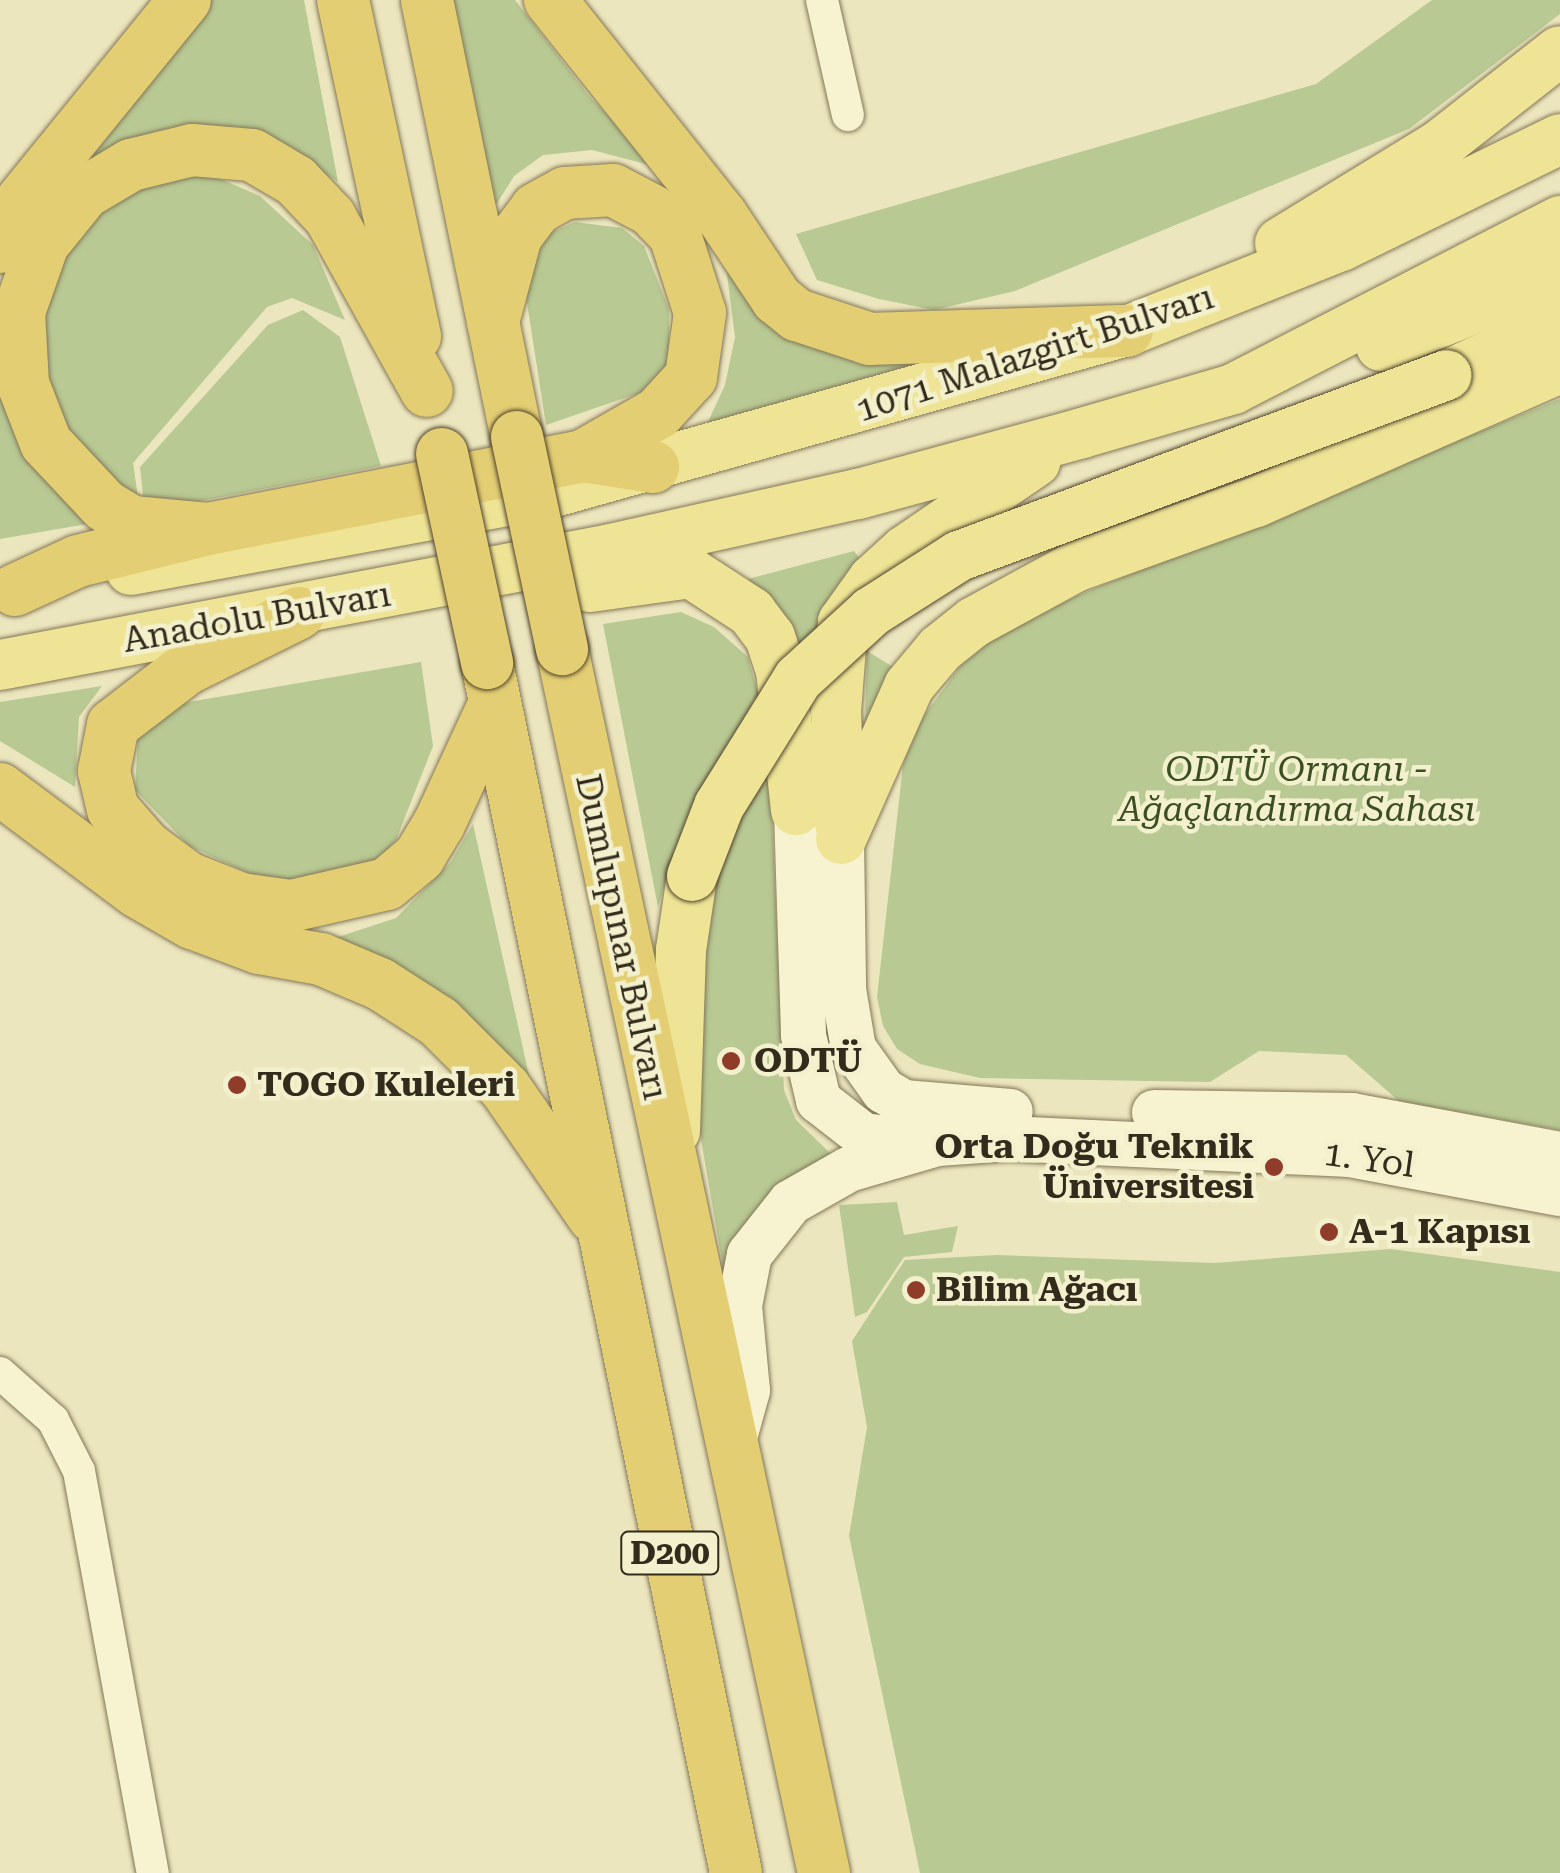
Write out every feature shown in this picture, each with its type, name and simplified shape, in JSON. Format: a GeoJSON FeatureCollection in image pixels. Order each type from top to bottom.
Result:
{"type":"FeatureCollection","features":[{"type":"Feature","properties":{"kind":"highway"},"geometry":{"type":"LineString","coordinates":[[0,246],[19,204],[185,0]]}},
{"type":"Feature","properties":{"kind":"highway"},"geometry":{"type":"LineString","coordinates":[[299,613],[186,669],[113,726],[104,771],[114,809],[145,846],[188,878],[242,899],[291,906],[386,884],[419,857],[439,824],[491,683],[343,0]]}},
{"type":"Feature","properties":{"kind":"highway","name":"Dumlupınar Bulvarı"},"geometry":{"type":"LineString","coordinates":[[427,0],[674,1191],[734,1437],[824,1873]]}},
{"type":"Feature","properties":{"kind":"highway"},"geometry":{"type":"LineString","coordinates":[[550,0],[721,215],[777,299],[797,315],[870,339],[1127,331]]}},
{"type":"Feature","properties":{"kind":"highway"},"geometry":{"type":"LineString","coordinates":[[208,529],[132,522],[105,506],[46,443],[29,398],[20,312],[42,244],[84,193],[131,165],[192,150],[252,156],[296,181],[330,216],[427,391]]}},
{"type":"Feature","properties":{"kind":"highway"},"geometry":{"type":"LineString","coordinates":[[7,591],[78,560],[208,529],[583,456],[658,413],[691,377],[700,312],[675,235],[651,210],[613,190],[564,193],[536,210],[516,236],[494,322]]}},
{"type":"Feature","properties":{"kind":"highway"},"geometry":{"type":"LineString","coordinates":[[583,456],[653,467]]}},
{"type":"Feature","properties":{"kind":"highway","name":"D200"},"geometry":{"type":"LineString","coordinates":[[491,683],[736,1873]]}},
{"type":"Feature","properties":{"kind":"highway"},"geometry":{"type":"LineString","coordinates":[[0,789],[138,892],[192,922],[258,948],[321,960],[380,984],[439,1022],[505,1088],[606,1233]]}},
{"type":"Feature","properties":{"kind":"main road"},"geometry":{"type":"LineString","coordinates":[[1127,331],[1408,165],[1560,50]]}},
{"type":"Feature","properties":{"kind":"main road","name":"1071 Malazgirt Bulvarı"},"geometry":{"type":"LineString","coordinates":[[488,505],[653,467],[1127,331],[1341,246],[1560,139]]}},
{"type":"Feature","properties":{"kind":"main road"},"geometry":{"type":"LineString","coordinates":[[1233,389],[1560,221]]}},
{"type":"Feature","properties":{"kind":"main road"},"geometry":{"type":"LineString","coordinates":[[691,573],[730,522],[1082,433],[1389,344],[1560,274]]}},
{"type":"Feature","properties":{"kind":"main road"},"geometry":{"type":"LineString","coordinates":[[674,1191],[681,950],[692,876],[719,806],[798,679],[885,602],[959,556],[1447,376],[1560,324]]}},
{"type":"Feature","properties":{"kind":"main road"},"geometry":{"type":"LineString","coordinates":[[841,839],[909,686],[940,649],[974,622],[1075,568],[1256,502],[1560,368]]}},
{"type":"Feature","properties":{"kind":"main road"},"geometry":{"type":"LineString","coordinates":[[942,1121],[883,1090],[853,1048],[842,990],[836,710],[843,622],[873,580],[944,520],[1082,433]]}},
{"type":"Feature","properties":{"kind":"main road","name":"Anadolu Bulvarı"},"geometry":{"type":"LineString","coordinates":[[7,591],[488,505]]}},
{"type":"Feature","properties":{"kind":"main road","name":"Anadolu Bulvarı"},"geometry":{"type":"LineString","coordinates":[[0,664],[299,613],[730,522]]}},
{"type":"Feature","properties":{"kind":"main road"},"geometry":{"type":"LineString","coordinates":[[364,599],[405,622],[691,573],[751,612],[770,637],[788,710],[796,810],[802,1036],[818,1100],[863,1136],[942,1121],[1156,1112],[1239,1130]]}},
{"type":"Feature","properties":{"kind":"main road","name":"1. Yol"},"geometry":{"type":"LineString","coordinates":[[942,1121],[1008,1138],[1239,1130],[1352,1116],[1560,1154]]}},
{"type":"Feature","properties":{"kind":"main road"},"geometry":{"type":"LineString","coordinates":[[734,1437],[747,1390],[739,1305],[749,1254],[767,1224],[814,1184],[942,1121]]}},
{"type":"Feature","properties":{"kind":"main road","name":"1. Yol"},"geometry":{"type":"LineString","coordinates":[[1239,1130],[1560,1193]]}},
{"type":"Feature","properties":{"kind":"street"},"geometry":{"type":"LineString","coordinates":[[822,0],[848,115]]}},
{"type":"Feature","properties":{"kind":"street"},"geometry":{"type":"LineString","coordinates":[[0,1373],[53,1420],[79,1471],[153,1873]]}},
{"type":"Feature","properties":{"kind":"green space"},"geometry":{"type":"Polygon","coordinates":[[[211,0],[304,0],[338,182],[296,156],[191,128],[157,131],[79,167],[211,0]]]}},
{"type":"Feature","properties":{"kind":"green space"},"geometry":{"type":"Polygon","coordinates":[[[444,0],[515,0],[590,97],[657,167],[592,150],[543,155],[514,176],[486,221],[444,0]]]}},
{"type":"Feature","properties":{"kind":"green space"},"geometry":{"type":"Polygon","coordinates":[[[1432,0],[1560,0],[1560,14],[1409,129],[1015,291],[934,310],[879,299],[817,280],[796,234],[1316,84],[1432,0]]]}},
{"type":"Feature","properties":{"kind":"green space"},"geometry":{"type":"Polygon","coordinates":[[[209,174],[260,196],[313,245],[345,320],[292,298],[267,307],[133,463],[139,504],[85,461],[41,374],[47,305],[57,266],[77,232],[136,180],[209,174]]]}},
{"type":"Feature","properties":{"kind":"green space"},"geometry":{"type":"Polygon","coordinates":[[[575,222],[622,228],[644,246],[669,309],[666,372],[648,390],[546,425],[525,290],[534,252],[550,233],[575,222]]]}},
{"type":"Feature","properties":{"kind":"green space"},"geometry":{"type":"Polygon","coordinates":[[[725,259],[902,364],[950,366],[707,424],[725,385],[735,337],[725,259]]]}},
{"type":"Feature","properties":{"kind":"green space"},"geometry":{"type":"Polygon","coordinates":[[[303,310],[340,337],[381,466],[160,509],[143,496],[140,467],[268,325],[303,310]]]}},
{"type":"Feature","properties":{"kind":"green space"},"geometry":{"type":"Polygon","coordinates":[[[0,376],[7,416],[46,478],[93,523],[0,539],[0,376]]]}},
{"type":"Feature","properties":{"kind":"green space","name":"ODTÜ Ormanı - Ağaçlandırma Sahası"},"geometry":{"type":"Polygon","coordinates":[[[1560,399],[1560,1130],[1399,1101],[1346,1055],[1259,1051],[1210,1082],[980,1078],[920,1064],[897,1049],[883,1026],[877,997],[903,765],[914,729],[962,664],[995,636],[1079,595],[1560,399]]]}},
{"type":"Feature","properties":{"kind":"green space"},"geometry":{"type":"Polygon","coordinates":[[[854,551],[866,567],[824,829],[748,579],[854,551]]]}},
{"type":"Feature","properties":{"kind":"green space"},"geometry":{"type":"Polygon","coordinates":[[[681,612],[714,627],[748,657],[758,693],[670,868],[658,907],[603,624],[681,612]]]}},
{"type":"Feature","properties":{"kind":"green space"},"geometry":{"type":"Polygon","coordinates":[[[867,651],[898,670],[865,725],[867,651]]]}},
{"type":"Feature","properties":{"kind":"green space"},"geometry":{"type":"Polygon","coordinates":[[[421,662],[433,746],[396,840],[371,868],[297,882],[260,878],[189,846],[135,790],[138,737],[171,705],[421,662]]]}},
{"type":"Feature","properties":{"kind":"green space"},"geometry":{"type":"Polygon","coordinates":[[[102,686],[79,717],[75,787],[0,741],[0,702],[102,686]]]}},
{"type":"Feature","properties":{"kind":"green space"},"geometry":{"type":"Polygon","coordinates":[[[768,726],[784,1090],[796,1120],[832,1155],[725,1278],[674,984],[768,726]]]}},
{"type":"Feature","properties":{"kind":"green space"},"geometry":{"type":"Polygon","coordinates":[[[473,824],[535,1102],[435,988],[335,938],[396,918],[450,863],[473,824]]]}},
{"type":"Feature","properties":{"kind":"green space"},"geometry":{"type":"Polygon","coordinates":[[[897,1202],[904,1235],[958,1226],[952,1252],[904,1257],[867,1312],[855,1317],[839,1205],[897,1202]]]}},
{"type":"Feature","properties":{"kind":"green space"},"geometry":{"type":"Polygon","coordinates":[[[1391,1249],[1560,1272],[1560,1873],[920,1873],[849,1536],[867,1427],[852,1341],[905,1260],[997,1255],[1214,1263],[1391,1249]]]}},
{"type":"Feature","properties":{"kind":"place","name":"ODTÜ"},"geometry":{"type":"Point","coordinates":[731,1061]}},
{"type":"Feature","properties":{"kind":"place","name":"TOGO Kuleleri"},"geometry":{"type":"Point","coordinates":[237,1085]}},
{"type":"Feature","properties":{"kind":"place","name":"Orta Doğu Teknik Üniversitesi"},"geometry":{"type":"Point","coordinates":[1274,1167]}},
{"type":"Feature","properties":{"kind":"place","name":"A-1 Kapısı"},"geometry":{"type":"Point","coordinates":[1329,1232]}},
{"type":"Feature","properties":{"kind":"place","name":"Bilim Ağacı"},"geometry":{"type":"Point","coordinates":[916,1290]}}]}
